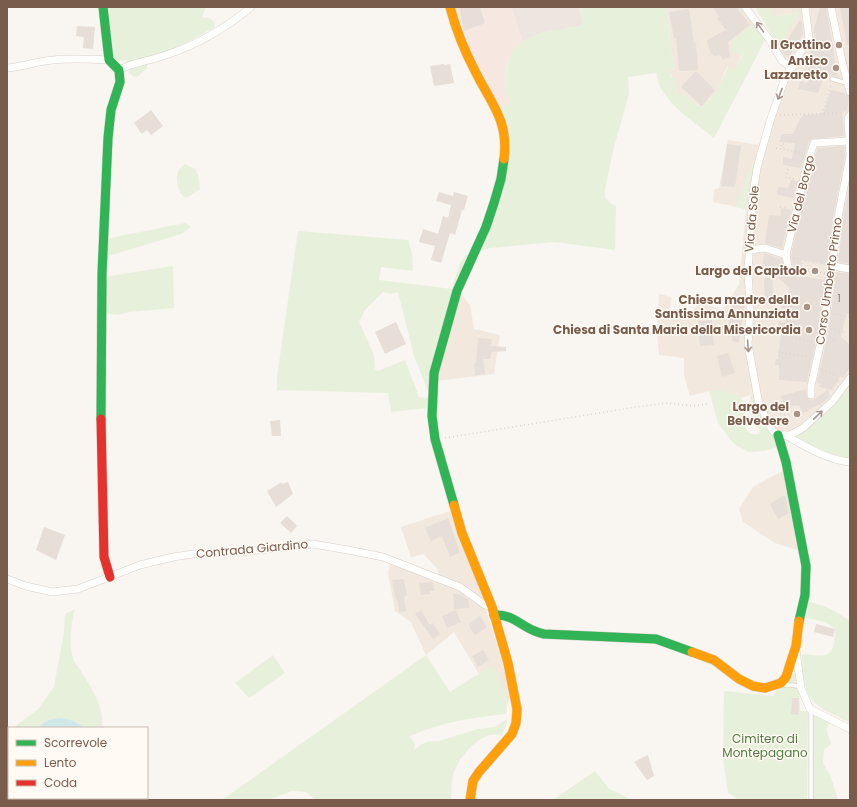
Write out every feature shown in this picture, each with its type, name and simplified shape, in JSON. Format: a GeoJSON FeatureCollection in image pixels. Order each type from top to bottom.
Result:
{"type":"FeatureCollection","features":[{"type":"Feature","properties":{"kind":"street"},"geometry":{"type":"LineString","coordinates":[[103,7],[109,60],[119,70],[120,82],[111,110],[108,138],[101,316],[104,557],[110,577]]}},
{"type":"Feature","properties":{"kind":"street"},"geometry":{"type":"LineString","coordinates":[[119,70],[128,65],[165,56],[201,40],[240,16],[251,7]]}},
{"type":"Feature","properties":{"kind":"street"},"geometry":{"type":"LineString","coordinates":[[450,7],[465,50],[476,74],[498,113],[504,134],[506,152],[495,205],[457,291],[434,373],[432,416],[435,439],[462,533],[493,611],[508,663],[517,710],[516,723],[512,734],[473,781],[470,800]]}},
{"type":"Feature","properties":{"kind":"street"},"geometry":{"type":"LineString","coordinates":[[745,7],[769,39],[782,62],[792,68]]}},
{"type":"Feature","properties":{"kind":"street","name":"Via da Sole"},"geometry":{"type":"LineString","coordinates":[[782,435],[772,430],[759,404],[748,345],[750,306],[749,250],[753,194],[758,165],[785,78],[809,38],[805,7]]}},
{"type":"Feature","properties":{"kind":"street"},"geometry":{"type":"LineString","coordinates":[[831,7],[850,92]]}},
{"type":"Feature","properties":{"kind":"street"},"geometry":{"type":"LineString","coordinates":[[7,68],[21,67],[51,60],[80,58],[109,60]]}},
{"type":"Feature","properties":{"kind":"street","name":"Corso Umberto Primo"},"geometry":{"type":"LineString","coordinates":[[811,395],[811,386],[824,328],[839,212],[850,156],[847,114]]}},
{"type":"Feature","properties":{"kind":"street","name":"Via del Borgo"},"geometry":{"type":"LineString","coordinates":[[786,255],[803,180],[814,143],[849,141]]}},
{"type":"Feature","properties":{"kind":"street"},"geometry":{"type":"LineString","coordinates":[[749,250],[766,248],[786,255],[788,267]]}},
{"type":"Feature","properties":{"kind":"street"},"geometry":{"type":"LineString","coordinates":[[832,266],[850,269]]}},
{"type":"Feature","properties":{"kind":"street"},"geometry":{"type":"LineString","coordinates":[[782,435],[790,435],[807,425],[832,402],[850,378]]}},
{"type":"Feature","properties":{"kind":"street"},"geometry":{"type":"LineString","coordinates":[[782,435],[828,456],[850,462]]}},
{"type":"Feature","properties":{"kind":"street"},"geometry":{"type":"LineString","coordinates":[[782,435],[806,566],[805,595],[797,631],[796,646],[801,688],[810,709],[850,729]]}},
{"type":"Feature","properties":{"kind":"street","name":"Contrada Giardino"},"geometry":{"type":"LineString","coordinates":[[7,579],[26,586],[52,592],[78,589],[140,565],[172,557],[200,553],[242,552],[313,544],[383,557],[460,587],[493,611]]}},
{"type":"Feature","properties":{"kind":"street"},"geometry":{"type":"LineString","coordinates":[[493,611],[511,616],[529,630],[544,634],[656,639],[674,644],[714,660],[739,679],[753,686],[765,688],[781,682],[786,677],[796,646]]}},
{"type":"Feature","properties":{"kind":"lane"},"geometry":{"type":"LineString","coordinates":[[832,79],[848,83]]}},
{"type":"Feature","properties":{"kind":"lane"},"geometry":{"type":"LineString","coordinates":[[765,688],[787,685],[801,688]]}},
{"type":"Feature","properties":{"kind":"lane"},"geometry":{"type":"LineString","coordinates":[[810,709],[811,800]]}},
{"type":"Feature","properties":{"kind":"path"},"geometry":{"type":"LineString","coordinates":[[810,59],[807,67],[820,73]]}},
{"type":"Feature","properties":{"kind":"path"},"geometry":{"type":"LineString","coordinates":[[785,78],[798,80],[810,69]]}},
{"type":"Feature","properties":{"kind":"path"},"geometry":{"type":"LineString","coordinates":[[822,114],[830,89]]}},
{"type":"Feature","properties":{"kind":"path"},"geometry":{"type":"LineString","coordinates":[[772,116],[789,114],[847,114]]}},
{"type":"Feature","properties":{"kind":"path"},"geometry":{"type":"LineString","coordinates":[[776,148],[781,149],[781,144],[784,144],[782,149],[810,154]]}},
{"type":"Feature","properties":{"kind":"path"},"geometry":{"type":"LineString","coordinates":[[788,169],[786,178],[803,180]]}},
{"type":"Feature","properties":{"kind":"path"},"geometry":{"type":"LineString","coordinates":[[801,276],[802,261],[832,266]]}},
{"type":"Feature","properties":{"kind":"path"},"geometry":{"type":"LineString","coordinates":[[804,270],[830,274]]}},
{"type":"Feature","properties":{"kind":"path"},"geometry":{"type":"LineString","coordinates":[[826,313],[850,317]]}},
{"type":"Feature","properties":{"kind":"path"},"geometry":{"type":"LineString","coordinates":[[792,327],[790,337],[820,344]]}},
{"type":"Feature","properties":{"kind":"path"},"geometry":{"type":"LineString","coordinates":[[824,328],[845,332]]}},
{"type":"Feature","properties":{"kind":"path"},"geometry":{"type":"LineString","coordinates":[[778,352],[817,359]]}},
{"type":"Feature","properties":{"kind":"path"},"geometry":{"type":"LineString","coordinates":[[815,367],[836,376]]}},
{"type":"Feature","properties":{"kind":"path"},"geometry":{"type":"LineString","coordinates":[[435,439],[464,436],[636,407],[668,403],[694,406],[708,404]]}},
{"type":"Feature","properties":{"kind":"path"},"geometry":{"type":"LineString","coordinates":[[770,413],[769,410],[773,409],[782,415],[796,413],[799,415],[813,410]]}},
{"type":"Feature","properties":{"kind":"shaded area"},"geometry":{"type":"Polygon","coordinates":[[[455,7],[511,7],[523,42],[513,49],[507,64],[505,81],[507,96],[511,105],[499,107],[477,66],[462,30],[455,7]]]}},
{"type":"Feature","properties":{"kind":"shaded area"},"geometry":{"type":"Polygon","coordinates":[[[511,7],[582,7],[579,9],[583,26],[568,28],[529,38],[523,42],[511,7]]]}},
{"type":"Feature","properties":{"kind":"shaded area"},"geometry":{"type":"Polygon","coordinates":[[[666,7],[742,7],[754,23],[735,70],[727,67],[717,90],[701,108],[685,95],[678,94],[675,78],[672,78],[670,70],[674,69],[666,7]]]}},
{"type":"Feature","properties":{"kind":"shaded area"},"geometry":{"type":"Polygon","coordinates":[[[771,7],[850,7],[850,383],[824,417],[809,429],[795,437],[775,437],[751,388],[750,395],[741,398],[718,391],[709,391],[690,396],[684,375],[684,358],[659,355],[657,331],[659,294],[671,297],[670,310],[692,311],[701,302],[722,310],[739,285],[746,209],[713,202],[714,190],[719,188],[728,140],[759,145],[786,67],[776,55],[798,12],[773,17],[771,7]]]}},
{"type":"Feature","properties":{"kind":"shaded area"},"geometry":{"type":"Polygon","coordinates":[[[459,292],[470,305],[474,329],[500,335],[494,374],[436,381],[459,292]]]}},
{"type":"Feature","properties":{"kind":"shaded area"},"geometry":{"type":"Polygon","coordinates":[[[784,470],[801,551],[775,543],[743,522],[739,509],[753,487],[784,470]]]}},
{"type":"Feature","properties":{"kind":"shaded area"},"geometry":{"type":"Polygon","coordinates":[[[450,511],[491,625],[510,689],[508,706],[504,691],[492,666],[479,674],[454,632],[426,655],[411,622],[395,611],[388,573],[392,557],[438,575],[439,571],[424,554],[411,557],[401,527],[450,511]]]}},
{"type":"Feature","properties":{"kind":"green space"},"geometry":{"type":"Polygon","coordinates":[[[106,7],[206,7],[202,17],[209,18],[213,21],[215,27],[147,64],[147,68],[137,77],[129,73],[126,60],[113,62],[106,7]]]}},
{"type":"Feature","properties":{"kind":"green space"},"geometry":{"type":"Polygon","coordinates":[[[582,7],[666,7],[674,69],[670,70],[671,78],[675,78],[678,94],[685,95],[701,108],[717,90],[728,67],[735,69],[742,55],[732,51],[731,41],[754,23],[765,39],[714,138],[670,101],[658,82],[657,73],[628,77],[629,94],[614,147],[605,189],[605,198],[616,206],[615,250],[555,242],[490,248],[480,251],[500,199],[500,105],[511,105],[507,96],[505,81],[507,64],[513,49],[529,38],[543,32],[582,26],[579,9],[582,7]]]}},
{"type":"Feature","properties":{"kind":"green space"},"geometry":{"type":"Polygon","coordinates":[[[755,7],[771,7],[773,17],[799,12],[779,47],[755,7]]]}},
{"type":"Feature","properties":{"kind":"green space"},"geometry":{"type":"Polygon","coordinates":[[[755,159],[746,209],[735,207],[746,177],[755,159]]]}},
{"type":"Feature","properties":{"kind":"green space"},"geometry":{"type":"Polygon","coordinates":[[[185,164],[195,169],[198,175],[200,189],[186,198],[180,192],[177,178],[177,173],[185,164]]]}},
{"type":"Feature","properties":{"kind":"green space"},"geometry":{"type":"Polygon","coordinates":[[[185,223],[191,227],[181,234],[105,257],[105,239],[185,223]]]}},
{"type":"Feature","properties":{"kind":"green space"},"geometry":{"type":"Polygon","coordinates":[[[298,231],[408,240],[412,253],[413,271],[381,267],[379,280],[452,289],[460,263],[467,254],[469,258],[431,392],[428,391],[414,356],[398,292],[391,294],[383,292],[365,310],[359,322],[374,355],[375,369],[378,371],[405,360],[419,397],[428,398],[428,408],[391,412],[388,393],[277,390],[277,377],[298,231]]]}},
{"type":"Feature","properties":{"kind":"green space"},"geometry":{"type":"Polygon","coordinates":[[[173,266],[174,308],[129,312],[118,315],[104,313],[104,277],[173,266]]]}},
{"type":"Feature","properties":{"kind":"green space"},"geometry":{"type":"Polygon","coordinates":[[[850,383],[850,458],[829,453],[795,437],[809,429],[824,417],[850,383]]]}},
{"type":"Feature","properties":{"kind":"green space"},"geometry":{"type":"Polygon","coordinates":[[[752,387],[759,409],[775,437],[778,447],[764,451],[749,452],[734,444],[718,423],[709,391],[729,392],[740,397],[743,401],[748,431],[752,434],[759,434],[760,431],[753,414],[750,399],[752,387]]]}},
{"type":"Feature","properties":{"kind":"green space"},"geometry":{"type":"Polygon","coordinates":[[[809,602],[831,609],[850,621],[850,723],[826,711],[814,702],[804,683],[802,654],[818,656],[828,654],[831,651],[835,639],[835,629],[826,622],[806,618],[809,602]]]}},
{"type":"Feature","properties":{"kind":"green space"},"geometry":{"type":"Polygon","coordinates":[[[75,609],[71,635],[72,655],[96,698],[101,713],[102,727],[83,727],[74,721],[51,719],[44,722],[40,727],[16,727],[38,709],[54,687],[64,632],[65,614],[75,609]]]}},
{"type":"Feature","properties":{"kind":"green space"},"geometry":{"type":"Polygon","coordinates":[[[273,655],[285,673],[249,698],[235,683],[273,655]]]}},
{"type":"Feature","properties":{"kind":"green space"},"geometry":{"type":"Polygon","coordinates":[[[426,655],[450,692],[493,665],[505,695],[507,708],[506,714],[457,721],[421,731],[410,736],[415,745],[414,750],[422,744],[430,741],[439,741],[478,729],[494,727],[508,719],[502,736],[487,736],[473,745],[461,758],[453,775],[451,800],[314,800],[306,792],[292,791],[269,800],[222,800],[426,655]]]}},
{"type":"Feature","properties":{"kind":"green space","name":"Cimitero di Montepagano"},"geometry":{"type":"Polygon","coordinates":[[[797,667],[800,711],[808,711],[807,800],[739,800],[728,793],[723,758],[724,691],[774,696],[775,692],[790,677],[797,667]]]}},
{"type":"Feature","properties":{"kind":"green space"},"geometry":{"type":"Polygon","coordinates":[[[814,713],[831,722],[826,728],[831,744],[824,750],[823,763],[831,777],[837,800],[813,800],[812,716],[814,713]]]}},
{"type":"Feature","properties":{"kind":"green space"},"geometry":{"type":"Polygon","coordinates":[[[595,771],[609,789],[627,797],[627,800],[553,800],[595,771]]]}},
{"type":"Feature","properties":{"kind":"water"},"geometry":{"type":"Polygon","coordinates":[[[61,718],[74,721],[83,727],[40,727],[43,723],[51,719],[61,718]]]}},
{"type":"Feature","properties":{"kind":"building"},"geometry":{"type":"Polygon","coordinates":[[[459,7],[480,7],[485,23],[464,31],[459,7]]]}},
{"type":"Feature","properties":{"kind":"building"},"geometry":{"type":"Polygon","coordinates":[[[713,7],[736,7],[750,25],[728,42],[730,56],[723,60],[720,55],[714,56],[709,50],[707,40],[726,30],[717,18],[719,17],[713,7]]]}},
{"type":"Feature","properties":{"kind":"building"},"geometry":{"type":"Polygon","coordinates":[[[820,7],[826,7],[838,77],[825,74],[818,93],[798,89],[800,81],[807,83],[814,70],[810,69],[814,59],[809,57],[814,36],[816,39],[814,30],[820,7]]]}},
{"type":"Feature","properties":{"kind":"building"},"geometry":{"type":"Polygon","coordinates":[[[840,7],[850,7],[850,45],[847,45],[840,7]]]}},
{"type":"Feature","properties":{"kind":"building"},"geometry":{"type":"Polygon","coordinates":[[[689,9],[694,44],[696,43],[698,70],[679,71],[676,38],[674,38],[669,12],[689,9]]]}},
{"type":"Feature","properties":{"kind":"building"},"geometry":{"type":"Polygon","coordinates":[[[800,20],[802,22],[803,34],[789,58],[781,50],[800,20]]]}},
{"type":"Feature","properties":{"kind":"building"},"geometry":{"type":"Polygon","coordinates":[[[77,26],[95,27],[93,49],[83,48],[84,37],[76,36],[77,26]]]}},
{"type":"Feature","properties":{"kind":"building"},"geometry":{"type":"Polygon","coordinates":[[[450,64],[454,83],[434,86],[430,66],[450,64]]]}},
{"type":"Feature","properties":{"kind":"building"},"geometry":{"type":"Polygon","coordinates":[[[696,71],[715,90],[702,106],[681,87],[696,71]]]}},
{"type":"Feature","properties":{"kind":"building"},"geometry":{"type":"Polygon","coordinates":[[[831,90],[845,93],[849,97],[847,111],[842,112],[844,136],[811,139],[809,141],[801,168],[783,165],[783,157],[792,159],[795,143],[779,142],[782,134],[793,134],[802,115],[823,114],[831,90]]]}},
{"type":"Feature","properties":{"kind":"building"},"geometry":{"type":"Polygon","coordinates":[[[151,110],[163,126],[151,135],[147,130],[142,134],[134,123],[151,110]]]}},
{"type":"Feature","properties":{"kind":"building"},"geometry":{"type":"Polygon","coordinates":[[[727,144],[741,146],[735,187],[721,186],[727,144]]]}},
{"type":"Feature","properties":{"kind":"building"},"geometry":{"type":"Polygon","coordinates":[[[844,146],[845,156],[834,211],[827,265],[801,259],[800,276],[825,280],[819,327],[807,382],[779,380],[779,365],[775,365],[776,359],[778,359],[781,333],[777,332],[779,321],[785,322],[781,307],[790,288],[763,264],[764,253],[782,259],[784,270],[788,272],[791,271],[793,267],[791,255],[813,162],[818,148],[844,146]]]}},
{"type":"Feature","properties":{"kind":"building"},"geometry":{"type":"Polygon","coordinates":[[[791,180],[798,181],[794,198],[777,195],[778,187],[788,188],[791,180]]]}},
{"type":"Feature","properties":{"kind":"building"},"geometry":{"type":"Polygon","coordinates":[[[850,182],[850,264],[838,262],[844,213],[850,182]]]}},
{"type":"Feature","properties":{"kind":"building"},"geometry":{"type":"Polygon","coordinates":[[[439,192],[453,196],[454,192],[468,196],[464,210],[462,210],[455,235],[450,233],[441,263],[431,260],[435,246],[419,242],[423,229],[438,234],[443,216],[448,218],[451,205],[436,201],[439,192]]]}},
{"type":"Feature","properties":{"kind":"building"},"geometry":{"type":"Polygon","coordinates":[[[781,208],[791,210],[782,248],[765,243],[769,215],[781,216],[781,208]]]}},
{"type":"Feature","properties":{"kind":"building"},"geometry":{"type":"Polygon","coordinates":[[[836,272],[850,274],[850,314],[846,314],[841,337],[850,345],[850,366],[844,378],[840,376],[838,380],[840,379],[831,390],[817,386],[823,384],[817,383],[829,329],[836,272]]]}},
{"type":"Feature","properties":{"kind":"building"},"geometry":{"type":"Polygon","coordinates":[[[764,278],[773,278],[773,303],[765,303],[764,278]]]}},
{"type":"Feature","properties":{"kind":"building"},"geometry":{"type":"Polygon","coordinates":[[[732,301],[745,303],[739,342],[732,341],[733,327],[728,326],[732,301]]]}},
{"type":"Feature","properties":{"kind":"building"},"geometry":{"type":"Polygon","coordinates":[[[712,320],[714,345],[700,346],[698,321],[712,320]]]}},
{"type":"Feature","properties":{"kind":"building"},"geometry":{"type":"Polygon","coordinates":[[[396,322],[406,344],[385,354],[375,332],[396,322]]]}},
{"type":"Feature","properties":{"kind":"building"},"geometry":{"type":"Polygon","coordinates":[[[478,338],[492,339],[491,346],[506,347],[506,351],[491,352],[490,359],[483,359],[485,374],[475,375],[474,364],[476,363],[478,338]]]}},
{"type":"Feature","properties":{"kind":"building"},"geometry":{"type":"Polygon","coordinates":[[[728,353],[735,373],[722,377],[717,356],[728,353]]]}},
{"type":"Feature","properties":{"kind":"building"},"geometry":{"type":"Polygon","coordinates":[[[806,389],[807,397],[812,401],[828,390],[830,396],[820,406],[819,404],[803,413],[799,405],[784,407],[781,396],[806,389]]]}},
{"type":"Feature","properties":{"kind":"building"},"geometry":{"type":"Polygon","coordinates":[[[280,420],[281,436],[272,436],[270,421],[280,420]]]}},
{"type":"Feature","properties":{"kind":"building"},"geometry":{"type":"Polygon","coordinates":[[[282,482],[282,484],[288,482],[293,494],[276,507],[267,491],[282,482]]]}},
{"type":"Feature","properties":{"kind":"building"},"geometry":{"type":"Polygon","coordinates":[[[784,495],[789,513],[778,519],[770,504],[784,495]]]}},
{"type":"Feature","properties":{"kind":"building"},"geometry":{"type":"Polygon","coordinates":[[[287,516],[297,526],[291,533],[280,523],[287,516]]]}},
{"type":"Feature","properties":{"kind":"building"},"geometry":{"type":"Polygon","coordinates":[[[448,518],[460,553],[450,557],[442,536],[431,541],[425,528],[448,518]]]}},
{"type":"Feature","properties":{"kind":"building"},"geometry":{"type":"Polygon","coordinates":[[[44,527],[65,535],[56,560],[36,550],[44,527]]]}},
{"type":"Feature","properties":{"kind":"building"},"geometry":{"type":"Polygon","coordinates":[[[404,579],[407,596],[404,596],[406,611],[399,612],[392,580],[404,579]]]}},
{"type":"Feature","properties":{"kind":"building"},"geometry":{"type":"Polygon","coordinates":[[[433,582],[434,591],[430,591],[430,594],[421,595],[419,583],[433,582]]]}},
{"type":"Feature","properties":{"kind":"building"},"geometry":{"type":"Polygon","coordinates":[[[453,594],[461,594],[468,599],[469,608],[454,609],[453,594]]]}},
{"type":"Feature","properties":{"kind":"building"},"geometry":{"type":"Polygon","coordinates":[[[421,610],[430,625],[433,623],[440,634],[433,639],[415,614],[421,610]]]}},
{"type":"Feature","properties":{"kind":"building"},"geometry":{"type":"Polygon","coordinates":[[[456,610],[461,622],[447,628],[442,616],[456,610]]]}},
{"type":"Feature","properties":{"kind":"building"},"geometry":{"type":"Polygon","coordinates":[[[480,616],[487,627],[475,635],[469,626],[469,623],[480,616]]]}},
{"type":"Feature","properties":{"kind":"building"},"geometry":{"type":"Polygon","coordinates":[[[816,624],[835,629],[833,637],[814,632],[816,624]]]}},
{"type":"Feature","properties":{"kind":"building"},"geometry":{"type":"Polygon","coordinates":[[[483,650],[489,660],[478,667],[472,656],[483,650]]]}},
{"type":"Feature","properties":{"kind":"building"},"geometry":{"type":"Polygon","coordinates":[[[792,698],[799,698],[798,715],[791,714],[792,698]]]}},
{"type":"Feature","properties":{"kind":"building"},"geometry":{"type":"Polygon","coordinates":[[[648,755],[654,776],[647,780],[634,762],[648,755]]]}},
{"type":"Feature","properties":{"kind":"traffic: fast"},"geometry":{"type":"LineString","coordinates":[[101,419],[102,274],[108,138],[111,110],[120,82],[119,70],[109,60],[103,7]]}},
{"type":"Feature","properties":{"kind":"traffic: fast"},"geometry":{"type":"LineString","coordinates":[[454,505],[435,439],[432,416],[434,373],[457,291],[486,227],[494,203],[501,179],[504,159]]}},
{"type":"Feature","properties":{"kind":"traffic: fast"},"geometry":{"type":"LineString","coordinates":[[778,435],[786,462],[806,566],[805,595],[799,621]]}},
{"type":"Feature","properties":{"kind":"traffic: fast"},"geometry":{"type":"LineString","coordinates":[[494,615],[508,617],[536,632],[544,634],[656,639],[692,652]]}},
{"type":"Feature","properties":{"kind":"traffic: slow"},"geometry":{"type":"LineString","coordinates":[[450,7],[465,49],[476,73],[498,113],[504,134],[504,159]]}},
{"type":"Feature","properties":{"kind":"traffic: slow"},"geometry":{"type":"LineString","coordinates":[[454,505],[462,533],[492,607],[508,663],[517,709],[516,723],[512,734],[473,781],[470,800]]}},
{"type":"Feature","properties":{"kind":"traffic: slow"},"geometry":{"type":"LineString","coordinates":[[692,652],[714,660],[739,679],[753,686],[765,688],[781,683],[786,677],[796,646],[799,621]]}},
{"type":"Feature","properties":{"kind":"traffic: jam"},"geometry":{"type":"LineString","coordinates":[[101,419],[104,557],[110,577]]}},
{"type":"Feature","properties":{"kind":"place","name":"Il Grottino"},"geometry":{"type":"Point","coordinates":[839,45]}},
{"type":"Feature","properties":{"kind":"place","name":"Antico Lazzaretto"},"geometry":{"type":"Point","coordinates":[836,68]}},
{"type":"Feature","properties":{"kind":"place","name":"Largo del Capitolo"},"geometry":{"type":"Point","coordinates":[815,271]}},
{"type":"Feature","properties":{"kind":"place","name":"Chiesa madre della Santissima Annunziata"},"geometry":{"type":"Point","coordinates":[807,307]}},
{"type":"Feature","properties":{"kind":"place","name":"Chiesa di Santa Maria della Misericordia"},"geometry":{"type":"Point","coordinates":[809,330]}},
{"type":"Feature","properties":{"kind":"place","name":"Largo del Belvedere"},"geometry":{"type":"Point","coordinates":[797,414]}}]}
